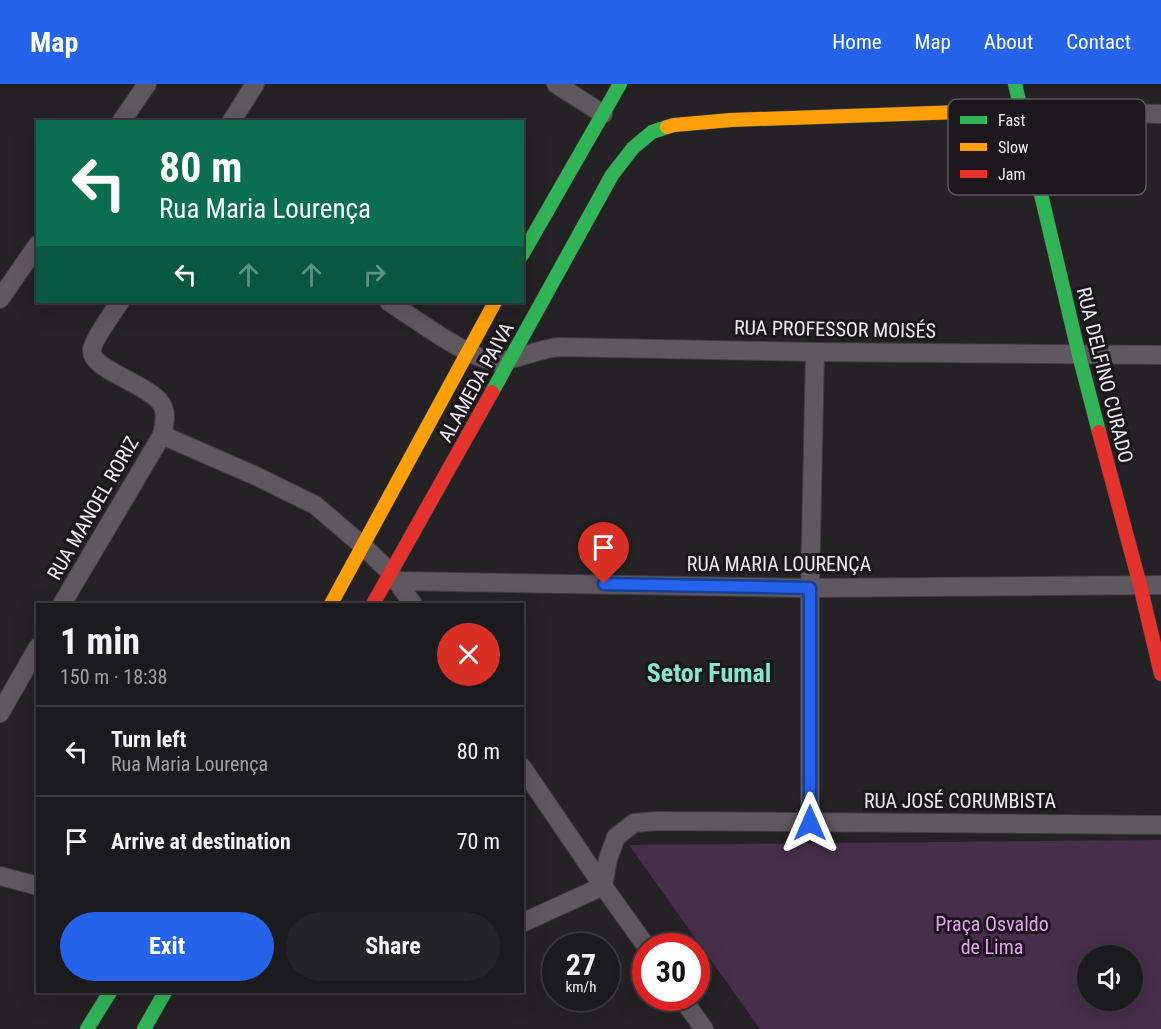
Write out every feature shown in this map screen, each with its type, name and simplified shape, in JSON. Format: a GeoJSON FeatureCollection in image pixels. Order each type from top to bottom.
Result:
{"type":"FeatureCollection","features":[{"type":"Feature","properties":{"kind":"street"},"geometry":{"type":"LineString","coordinates":[[122,120],[147,84]]}},
{"type":"Feature","properties":{"kind":"street"},"geometry":{"type":"LineString","coordinates":[[232,120],[255,84]]}},
{"type":"Feature","properties":{"kind":"street"},"geometry":{"type":"LineString","coordinates":[[556,84],[603,114]]}},
{"type":"Feature","properties":{"kind":"street"},"geometry":{"type":"LineString","coordinates":[[524,252],[620,84]]}},
{"type":"Feature","properties":{"kind":"street","name":"RUA DELFINO CURADO"},"geometry":{"type":"LineString","coordinates":[[1015,84],[1018,99]]}},
{"type":"Feature","properties":{"kind":"street","name":"ALAMEDA PAIVA"},"geometry":{"type":"LineString","coordinates":[[374,603],[394,577],[612,175],[633,148],[652,132],[674,125],[731,120],[948,113]]}},
{"type":"Feature","properties":{"kind":"street"},"geometry":{"type":"LineString","coordinates":[[1146,114],[1161,114]]}},
{"type":"Feature","properties":{"kind":"street","name":"RUA DELFINO CURADO"},"geometry":{"type":"LineString","coordinates":[[1041,195],[1079,355],[1140,585],[1161,674]]}},
{"type":"Feature","properties":{"kind":"street"},"geometry":{"type":"LineString","coordinates":[[0,299],[36,247]]}},
{"type":"Feature","properties":{"kind":"street"},"geometry":{"type":"LineString","coordinates":[[119,303],[96,339],[92,354],[98,364],[154,396],[163,405],[165,419],[162,435],[315,505],[363,546],[394,577],[412,603]]}},
{"type":"Feature","properties":{"kind":"street"},"geometry":{"type":"LineString","coordinates":[[391,303],[466,351],[489,360],[511,360]]}},
{"type":"Feature","properties":{"kind":"street","name":"ALAMEDA PAIVA"},"geometry":{"type":"LineString","coordinates":[[332,603],[466,351],[494,303]]}},
{"type":"Feature","properties":{"kind":"street","name":"RUA PROFESSOR MOISÉS"},"geometry":{"type":"LineString","coordinates":[[511,360],[559,347],[1161,355]]}},
{"type":"Feature","properties":{"kind":"street"},"geometry":{"type":"LineString","coordinates":[[810,823],[810,588],[815,352]]}},
{"type":"Feature","properties":{"kind":"street","name":"RUA MANOEL RORIZ"},"geometry":{"type":"LineString","coordinates":[[63,603],[162,435]]}},
{"type":"Feature","properties":{"kind":"street","name":"RUA MARIA LOURENÇA"},"geometry":{"type":"LineString","coordinates":[[394,577],[810,588],[1161,585]]}},
{"type":"Feature","properties":{"kind":"street"},"geometry":{"type":"LineString","coordinates":[[0,713],[36,650]]}},
{"type":"Feature","properties":{"kind":"street"},"geometry":{"type":"LineString","coordinates":[[524,769],[637,933]]}},
{"type":"Feature","properties":{"kind":"street","name":"RUA JOSÉ CORUMBISTA"},"geometry":{"type":"LineString","coordinates":[[603,886],[608,859],[616,837],[634,824],[658,821],[1161,825]]}},
{"type":"Feature","properties":{"kind":"street"},"geometry":{"type":"LineString","coordinates":[[0,876],[36,885]]}},
{"type":"Feature","properties":{"kind":"street"},"geometry":{"type":"LineString","coordinates":[[524,922],[603,886]]}},
{"type":"Feature","properties":{"kind":"street"},"geometry":{"type":"LineString","coordinates":[[87,1029],[109,993]]}},
{"type":"Feature","properties":{"kind":"street"},"geometry":{"type":"LineString","coordinates":[[144,1029],[164,993]]}},
{"type":"Feature","properties":{"kind":"street"},"geometry":{"type":"LineString","coordinates":[[691,1011],[704,1029]]}},
{"type":"Feature","properties":{"kind":"green space","name":"Praça Osvaldo de Lima"},"geometry":{"type":"Polygon","coordinates":[[[1161,840],[1161,1029],[760,1029],[710,959],[710,933],[692,933],[629,845],[1161,840]]]}},
{"type":"Feature","properties":{"kind":"traffic: fast"},"geometry":{"type":"LineString","coordinates":[[524,252],[620,84]]}},
{"type":"Feature","properties":{"kind":"traffic: fast"},"geometry":{"type":"LineString","coordinates":[[1015,84],[1019,99]]}},
{"type":"Feature","properties":{"kind":"traffic: fast"},"geometry":{"type":"LineString","coordinates":[[492,392],[612,175],[633,148],[652,132],[667,127]]}},
{"type":"Feature","properties":{"kind":"traffic: fast"},"geometry":{"type":"LineString","coordinates":[[1041,195],[1099,432]]}},
{"type":"Feature","properties":{"kind":"traffic: fast"},"geometry":{"type":"LineString","coordinates":[[87,1029],[109,993]]}},
{"type":"Feature","properties":{"kind":"traffic: fast"},"geometry":{"type":"LineString","coordinates":[[144,1029],[164,993]]}},
{"type":"Feature","properties":{"kind":"traffic: slow"},"geometry":{"type":"LineString","coordinates":[[667,127],[731,120],[948,113]]}},
{"type":"Feature","properties":{"kind":"traffic: slow"},"geometry":{"type":"LineString","coordinates":[[332,603],[494,303]]}},
{"type":"Feature","properties":{"kind":"traffic: jam"},"geometry":{"type":"LineString","coordinates":[[374,603],[492,392]]}},
{"type":"Feature","properties":{"kind":"traffic: jam"},"geometry":{"type":"LineString","coordinates":[[1099,432],[1161,674]]}},
{"type":"Feature","properties":{"kind":"district","name":"Setor Fumal"},"geometry":{"type":"Point","coordinates":[709,673]}},
{"type":"Feature","properties":{"kind":"route"},"geometry":{"type":"LineString","coordinates":[[604,584],[810,588],[810,823]]}}]}
